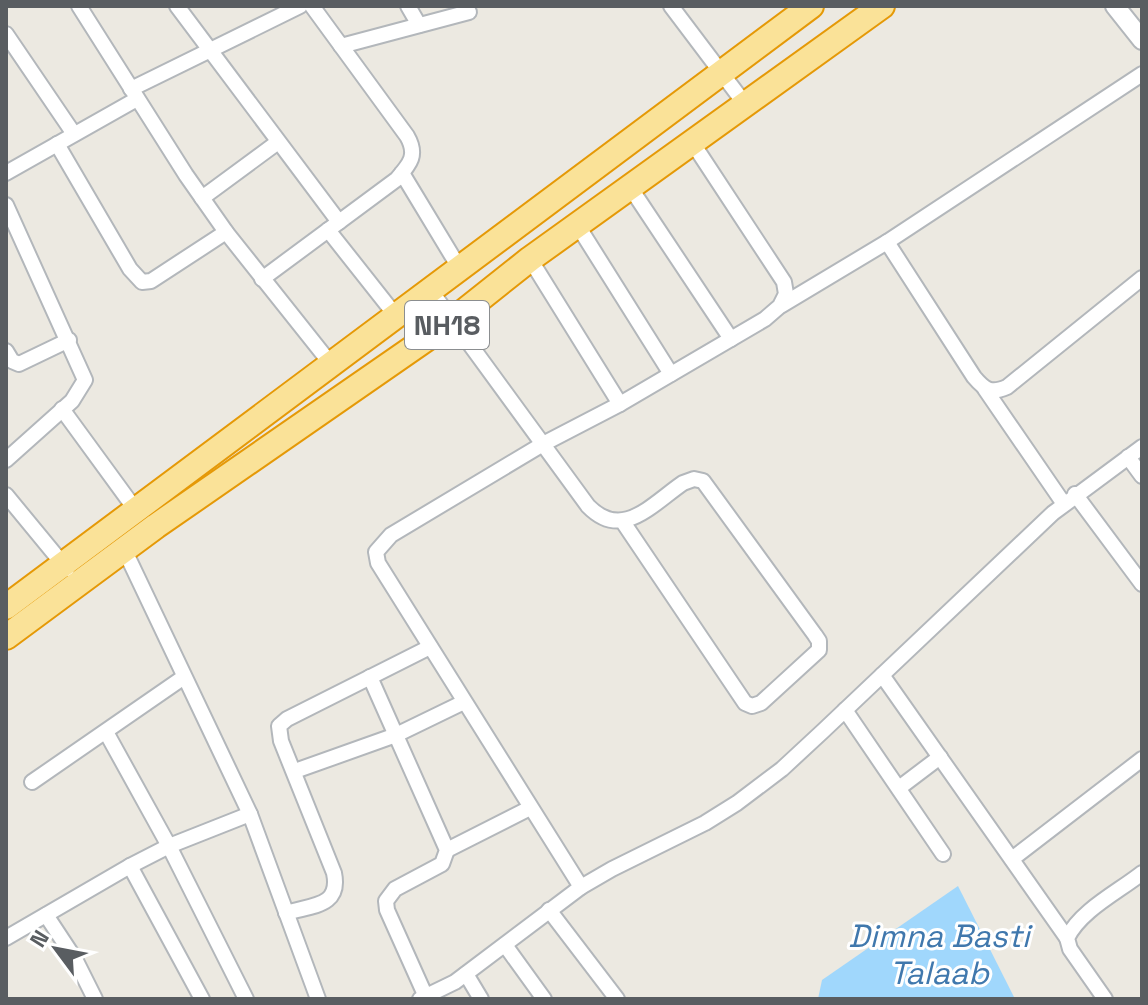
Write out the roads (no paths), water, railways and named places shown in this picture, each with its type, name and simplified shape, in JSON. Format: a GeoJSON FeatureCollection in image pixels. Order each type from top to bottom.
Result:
{"type":"FeatureCollection","features":[{"type":"Feature","properties":{"kind":"highway","name":"NH18"},"geometry":{"type":"LineString","coordinates":[[6,637],[135,509],[811,6]]}},
{"type":"Feature","properties":{"kind":"highway","name":"NH18"},"geometry":{"type":"LineString","coordinates":[[6,607],[124,549],[452,321],[530,259],[882,6]]}},
{"type":"Feature","properties":{"kind":"street"},"geometry":{"type":"LineString","coordinates":[[79,6],[202,198],[331,364]]}},
{"type":"Feature","properties":{"kind":"street"},"geometry":{"type":"LineString","coordinates":[[177,6],[278,142],[396,316]]}},
{"type":"Feature","properties":{"kind":"street"},"geometry":{"type":"LineString","coordinates":[[6,173],[208,50],[300,6]]}},
{"type":"Feature","properties":{"kind":"street"},"geometry":{"type":"LineString","coordinates":[[262,279],[402,173],[413,156],[412,145],[312,6]]}},
{"type":"Feature","properties":{"kind":"street"},"geometry":{"type":"LineString","coordinates":[[408,6],[419,25]]}},
{"type":"Feature","properties":{"kind":"street"},"geometry":{"type":"LineString","coordinates":[[671,6],[745,104]]}},
{"type":"Feature","properties":{"kind":"street"},"geometry":{"type":"LineString","coordinates":[[1115,6],[1142,40]]}},
{"type":"Feature","properties":{"kind":"street"},"geometry":{"type":"LineString","coordinates":[[341,46],[469,12]]}},
{"type":"Feature","properties":{"kind":"street"},"geometry":{"type":"LineString","coordinates":[[6,34],[74,134]]}},
{"type":"Feature","properties":{"kind":"street"},"geometry":{"type":"LineString","coordinates":[[581,887],[378,563],[376,552],[391,535],[543,444],[620,404],[765,319],[780,306],[887,242],[1142,74]]}},
{"type":"Feature","properties":{"kind":"street"},"geometry":{"type":"LineString","coordinates":[[202,198],[278,142]]}},
{"type":"Feature","properties":{"kind":"street"},"geometry":{"type":"LineString","coordinates":[[692,142],[784,282],[786,294],[780,306]]}},
{"type":"Feature","properties":{"kind":"street"},"geometry":{"type":"LineString","coordinates":[[57,144],[130,269],[142,282],[151,281],[226,232]]}},
{"type":"Feature","properties":{"kind":"street"},"geometry":{"type":"LineString","coordinates":[[402,173],[460,269]]}},
{"type":"Feature","properties":{"kind":"street"},"geometry":{"type":"LineString","coordinates":[[630,187],[731,339]]}},
{"type":"Feature","properties":{"kind":"street"},"geometry":{"type":"LineString","coordinates":[[6,205],[85,380],[81,390],[6,460]]}},
{"type":"Feature","properties":{"kind":"street"},"geometry":{"type":"LineString","coordinates":[[578,226],[671,374]]}},
{"type":"Feature","properties":{"kind":"street"},"geometry":{"type":"LineString","coordinates":[[887,242],[985,389],[1070,499],[1142,584]]}},
{"type":"Feature","properties":{"kind":"street"},"geometry":{"type":"LineString","coordinates":[[530,259],[620,404]]}},
{"type":"Feature","properties":{"kind":"street"},"geometry":{"type":"LineString","coordinates":[[985,389],[995,392],[1007,387],[1142,278]]}},
{"type":"Feature","properties":{"kind":"street"},"geometry":{"type":"LineString","coordinates":[[431,291],[599,518],[623,522],[683,483],[694,479],[703,481],[815,635],[819,650],[761,703],[752,706],[745,703],[623,522]]}},
{"type":"Feature","properties":{"kind":"street"},"geometry":{"type":"LineString","coordinates":[[6,351],[12,361],[19,364],[69,340]]}},
{"type":"Feature","properties":{"kind":"street"},"geometry":{"type":"LineString","coordinates":[[62,409],[135,509]]}},
{"type":"Feature","properties":{"kind":"street"},"geometry":{"type":"LineString","coordinates":[[530,808],[447,850],[442,864],[395,889],[386,901],[423,998],[466,974],[581,887],[696,828],[737,803],[782,769],[1070,499],[1142,447]]}},
{"type":"Feature","properties":{"kind":"street"},"geometry":{"type":"LineString","coordinates":[[1128,457],[1142,476]]}},
{"type":"Feature","properties":{"kind":"street"},"geometry":{"type":"LineString","coordinates":[[6,495],[70,574]]}},
{"type":"Feature","properties":{"kind":"street"},"geometry":{"type":"LineString","coordinates":[[124,549],[250,814],[318,999]]}},
{"type":"Feature","properties":{"kind":"street"},"geometry":{"type":"LineString","coordinates":[[286,913],[328,900],[337,886],[279,726],[287,719],[430,647]]}},
{"type":"Feature","properties":{"kind":"street"},"geometry":{"type":"LineString","coordinates":[[882,675],[1067,938],[1070,949],[1105,999]]}},
{"type":"Feature","properties":{"kind":"street"},"geometry":{"type":"LineString","coordinates":[[32,782],[184,677]]}},
{"type":"Feature","properties":{"kind":"street"},"geometry":{"type":"LineString","coordinates":[[370,677],[447,850]]}},
{"type":"Feature","properties":{"kind":"street"},"geometry":{"type":"LineString","coordinates":[[295,771],[396,735],[464,702]]}},
{"type":"Feature","properties":{"kind":"street"},"geometry":{"type":"LineString","coordinates":[[845,710],[943,854]]}},
{"type":"Feature","properties":{"kind":"street"},"geometry":{"type":"LineString","coordinates":[[106,732],[169,846],[246,999]]}},
{"type":"Feature","properties":{"kind":"street"},"geometry":{"type":"LineString","coordinates":[[899,788],[940,757]]}},
{"type":"Feature","properties":{"kind":"street"},"geometry":{"type":"LineString","coordinates":[[1012,859],[1142,759]]}},
{"type":"Feature","properties":{"kind":"street"},"geometry":{"type":"LineString","coordinates":[[6,938],[169,846],[250,814]]}},
{"type":"Feature","properties":{"kind":"street"},"geometry":{"type":"LineString","coordinates":[[130,866],[202,999]]}},
{"type":"Feature","properties":{"kind":"street"},"geometry":{"type":"LineString","coordinates":[[1067,938],[1072,927],[1082,918],[1139,881]]}},
{"type":"Feature","properties":{"kind":"street"},"geometry":{"type":"LineString","coordinates":[[549,910],[617,999]]}},
{"type":"Feature","properties":{"kind":"street"},"geometry":{"type":"LineString","coordinates":[[46,915],[75,959],[95,999]]}},
{"type":"Feature","properties":{"kind":"street"},"geometry":{"type":"LineString","coordinates":[[505,945],[544,999]]}},
{"type":"Feature","properties":{"kind":"street"},"geometry":{"type":"LineString","coordinates":[[466,974],[481,999]]}},
{"type":"Feature","properties":{"kind":"water","name":"Dimna Basti Talaab"},"geometry":{"type":"Polygon","coordinates":[[[958,886],[1015,999],[818,999],[822,980],[958,886]]]}}]}
